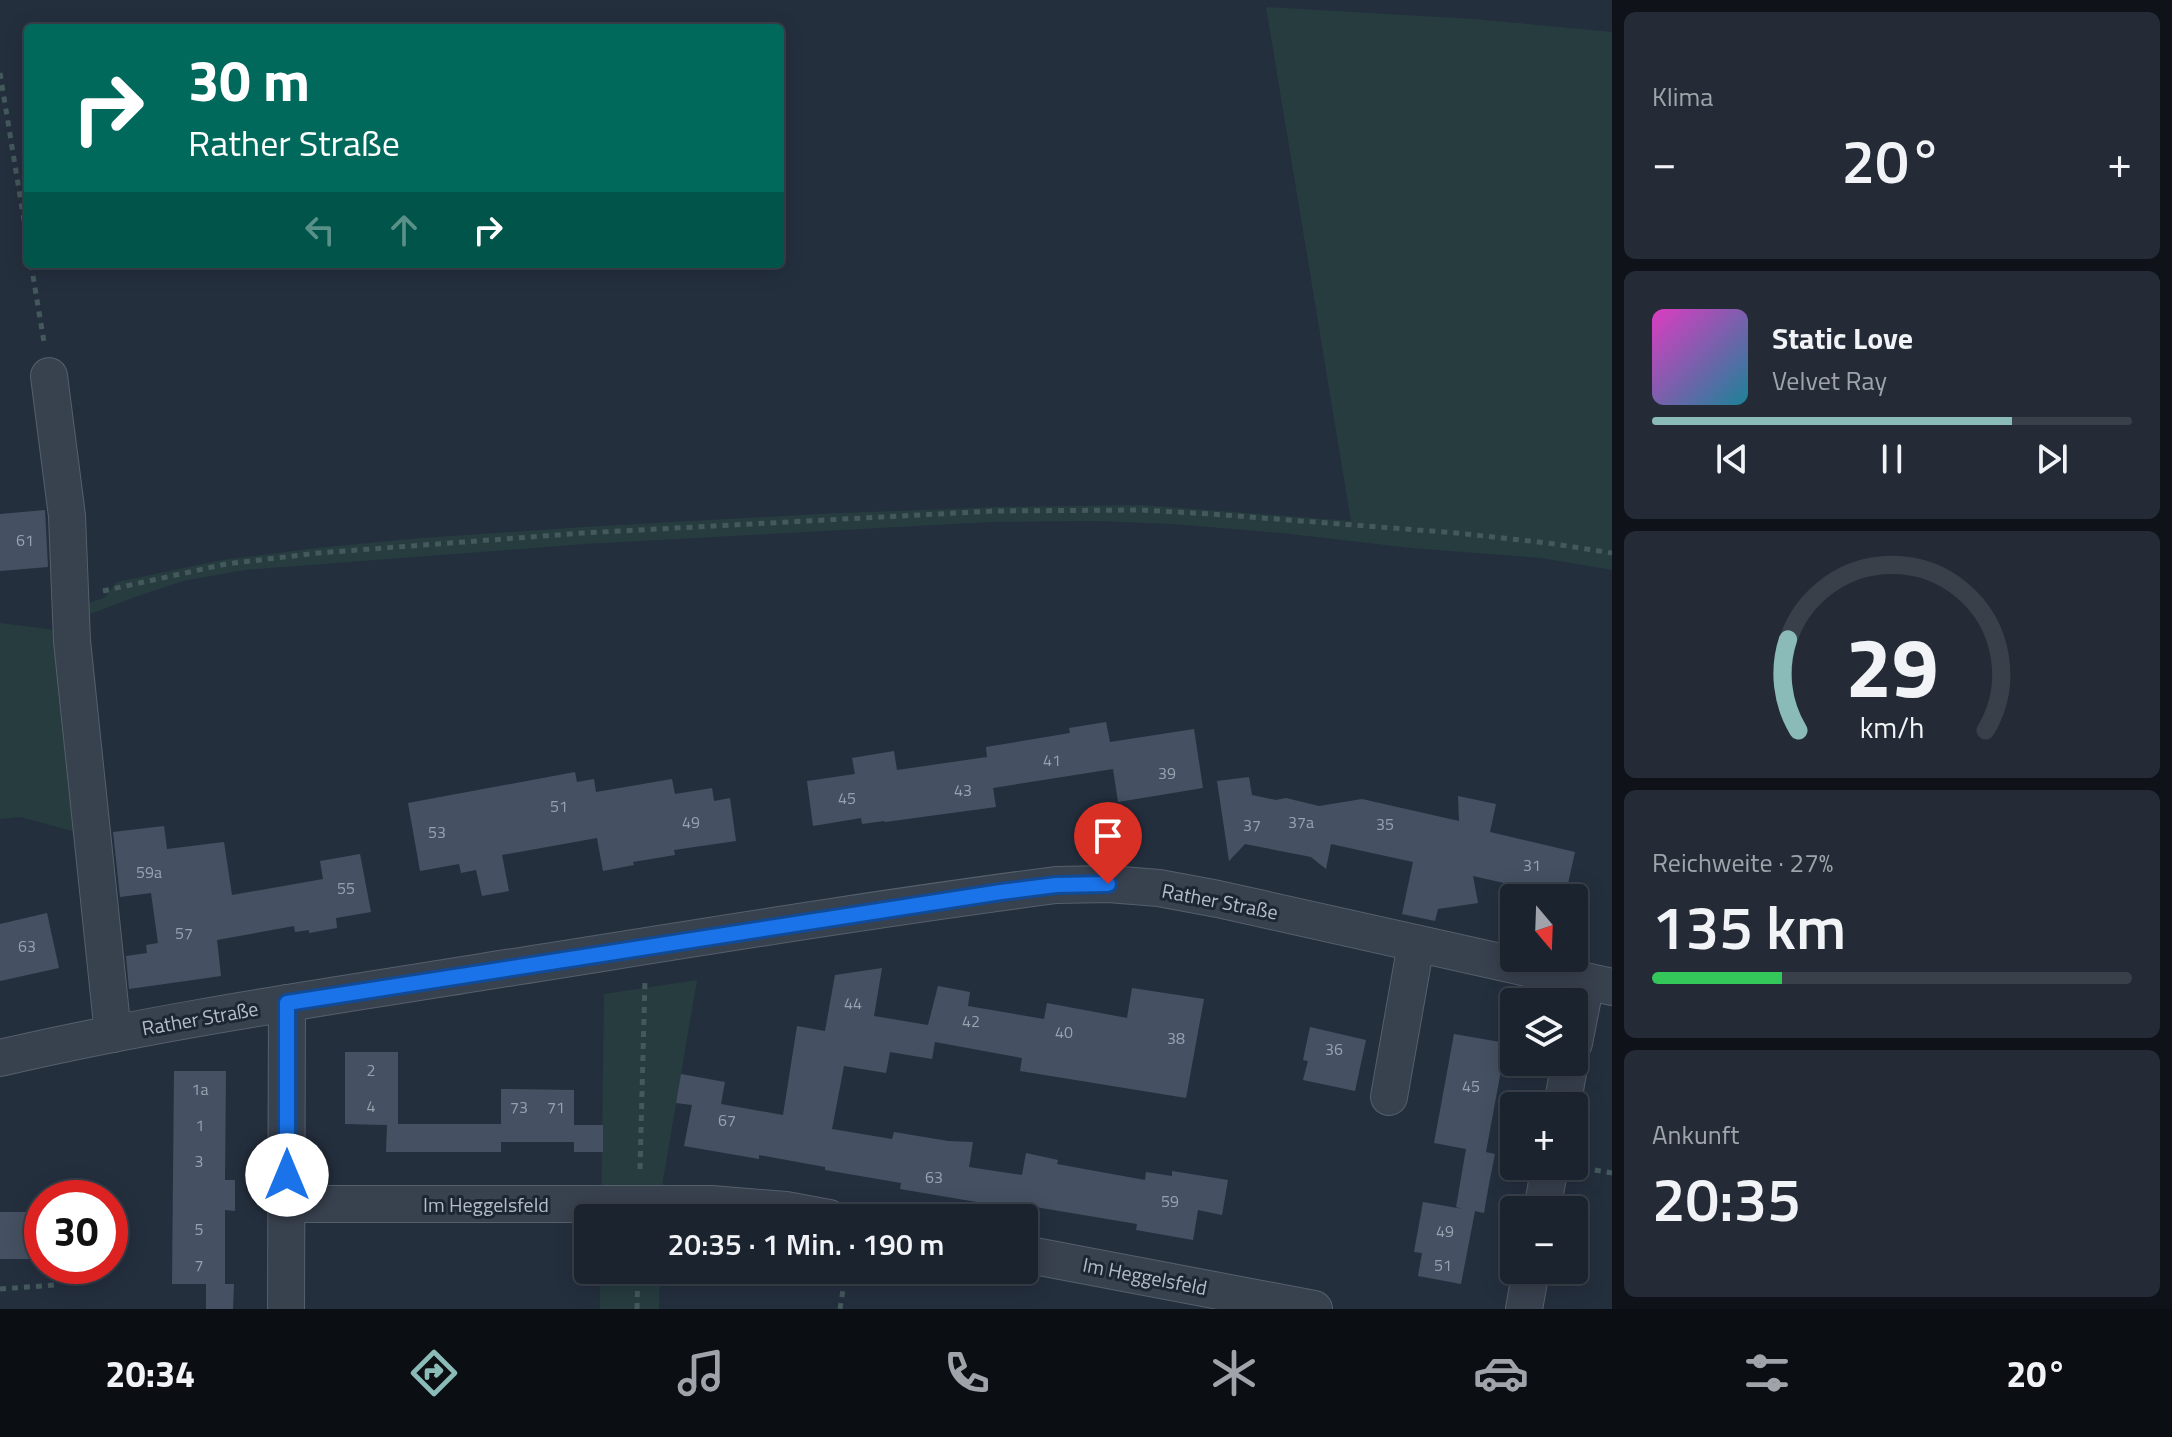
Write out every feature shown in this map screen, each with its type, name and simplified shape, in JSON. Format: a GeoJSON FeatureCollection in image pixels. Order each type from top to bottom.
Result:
{"type":"FeatureCollection","features":[{"type":"Feature","properties":{"kind":"street","name":"Rather Straße"},"geometry":{"type":"LineString","coordinates":[[49,376],[67,516],[72,641],[113,1034]]}},
{"type":"Feature","properties":{"kind":"street","name":"Rather Straße"},"geometry":{"type":"LineString","coordinates":[[0,1058],[287,1003],[1056,885],[1108,884],[1159,888],[1599,984]]}},
{"type":"Feature","properties":{"kind":"street"},"geometry":{"type":"LineString","coordinates":[[1389,1097],[1416,944]]}},
{"type":"Feature","properties":{"kind":"street"},"geometry":{"type":"LineString","coordinates":[[1588,1010],[1599,984]]}},
{"type":"Feature","properties":{"kind":"street"},"geometry":{"type":"LineString","coordinates":[[286,1309],[287,1003]]}},
{"type":"Feature","properties":{"kind":"street","name":"Im Heggelsfeld"},"geometry":{"type":"LineString","coordinates":[[286,1204],[711,1204]]}},
{"type":"Feature","properties":{"kind":"street","name":"Im Heggelsfeld"},"geometry":{"type":"LineString","coordinates":[[1038,1257],[1314,1309]]}},
{"type":"Feature","properties":{"kind":"street"},"geometry":{"type":"LineString","coordinates":[[1524,1309],[1528,1284]]}},
{"type":"Feature","properties":{"kind":"path"},"geometry":{"type":"LineString","coordinates":[[0,73],[24,220]]}},
{"type":"Feature","properties":{"kind":"path"},"geometry":{"type":"LineString","coordinates":[[32,268],[49,376]]}},
{"type":"Feature","properties":{"kind":"path"},"geometry":{"type":"LineString","coordinates":[[71,601],[197,569],[318,553],[599,532],[994,511],[1126,510],[1211,514],[1457,533],[1612,553]]}},
{"type":"Feature","properties":{"kind":"path"},"geometry":{"type":"LineString","coordinates":[[639,1203],[645,946]]}},
{"type":"Feature","properties":{"kind":"path"},"geometry":{"type":"LineString","coordinates":[[1588,1169],[1612,1173]]}},
{"type":"Feature","properties":{"kind":"path"},"geometry":{"type":"LineString","coordinates":[[637,1309],[638,1284]]}},
{"type":"Feature","properties":{"kind":"path"},"geometry":{"type":"LineString","coordinates":[[840,1309],[844,1284]]}},
{"type":"Feature","properties":{"kind":"path"},"geometry":{"type":"LineString","coordinates":[[0,1289],[55,1285]]}},
{"type":"Feature","properties":{"kind":"green space"},"geometry":{"type":"Polygon","coordinates":[[[1266,7],[1475,19],[1612,32],[1612,570],[1541,558],[1173,524],[990,522],[585,544],[245,570],[183,581],[88,615],[85,604],[104,598],[117,582],[222,560],[421,538],[819,514],[996,507],[1142,505],[1351,521],[1266,7]]]}},
{"type":"Feature","properties":{"kind":"green space"},"geometry":{"type":"Polygon","coordinates":[[[0,623],[56,630],[76,832],[20,817],[0,819],[0,623]]]}},
{"type":"Feature","properties":{"kind":"green space"},"geometry":{"type":"Polygon","coordinates":[[[697,980],[663,1180],[662,1204],[601,1204],[604,994],[697,980]]]}},
{"type":"Feature","properties":{"kind":"green space"},"geometry":{"type":"Polygon","coordinates":[[[600,1284],[660,1284],[659,1309],[600,1309],[600,1284]]]}},
{"type":"Feature","properties":{"kind":"building"},"geometry":{"type":"Polygon","coordinates":[[[45,510],[48,567],[0,571],[0,514],[45,510]]]}},
{"type":"Feature","properties":{"kind":"building"},"geometry":{"type":"Polygon","coordinates":[[[1106,722],[1110,742],[1194,729],[1203,788],[1118,802],[1113,769],[993,788],[996,807],[885,822],[862,824],[861,818],[813,826],[807,781],[855,774],[852,758],[894,751],[897,770],[987,757],[986,747],[1070,733],[1069,728],[1106,722]]]}},
{"type":"Feature","properties":{"kind":"building"},"geometry":{"type":"Polygon","coordinates":[[[575,772],[577,782],[594,779],[596,792],[672,779],[675,794],[712,788],[714,801],[730,798],[736,841],[674,850],[675,855],[603,871],[597,838],[502,855],[509,891],[482,896],[476,870],[461,873],[459,864],[420,871],[408,803],[575,772]]]}},
{"type":"Feature","properties":{"kind":"building"},"geometry":{"type":"Polygon","coordinates":[[[1249,777],[1252,795],[1276,800],[1286,798],[1319,806],[1362,799],[1459,821],[1458,796],[1496,804],[1490,832],[1575,852],[1568,884],[1508,884],[1473,876],[1478,903],[1438,909],[1435,921],[1402,914],[1413,862],[1331,844],[1326,869],[1311,857],[1245,844],[1229,861],[1217,781],[1249,777]]]}},
{"type":"Feature","properties":{"kind":"building"},"geometry":{"type":"Polygon","coordinates":[[[164,826],[167,849],[224,842],[232,895],[323,879],[320,861],[360,854],[371,912],[336,918],[337,928],[309,933],[309,930],[295,932],[294,926],[217,940],[221,976],[129,989],[126,956],[147,953],[146,945],[158,943],[151,893],[120,897],[113,832],[164,826]]]}},
{"type":"Feature","properties":{"kind":"building"},"geometry":{"type":"Polygon","coordinates":[[[47,913],[59,968],[0,981],[0,924],[47,913]]]}},
{"type":"Feature","properties":{"kind":"building"},"geometry":{"type":"Polygon","coordinates":[[[882,968],[874,1016],[928,1025],[938,986],[970,992],[968,1006],[1044,1019],[1047,1003],[1127,1018],[1132,988],[1204,999],[1186,1098],[1020,1071],[1022,1058],[935,1042],[932,1059],[890,1052],[886,1073],[844,1066],[832,1129],[892,1139],[894,1132],[973,1142],[969,1167],[1022,1175],[1026,1153],[1058,1160],[1057,1164],[1145,1180],[1146,1172],[1172,1176],[1172,1171],[1228,1180],[1222,1215],[1198,1210],[1193,1240],[1136,1230],[1137,1224],[1038,1207],[1038,1204],[988,1204],[900,1189],[901,1183],[825,1170],[825,1167],[684,1146],[692,1105],[676,1103],[681,1074],[725,1082],[721,1104],[783,1115],[797,1026],[825,1031],[835,975],[882,968]]]}},
{"type":"Feature","properties":{"kind":"building"},"geometry":{"type":"Polygon","coordinates":[[[1310,1027],[1366,1040],[1355,1091],[1303,1080],[1308,1061],[1303,1060],[1310,1027]]]}},
{"type":"Feature","properties":{"kind":"building"},"geometry":{"type":"Polygon","coordinates":[[[1454,1034],[1500,1042],[1500,1076],[1486,1152],[1495,1154],[1484,1213],[1475,1211],[1461,1284],[1418,1276],[1422,1253],[1414,1252],[1423,1202],[1463,1209],[1456,1207],[1466,1149],[1434,1143],[1454,1034]]]}},
{"type":"Feature","properties":{"kind":"building"},"geometry":{"type":"Polygon","coordinates":[[[345,1052],[398,1052],[398,1124],[501,1124],[501,1089],[574,1090],[574,1125],[603,1125],[603,1152],[574,1152],[574,1142],[501,1142],[501,1152],[386,1152],[387,1125],[345,1124],[345,1052]]]}},
{"type":"Feature","properties":{"kind":"building"},"geometry":{"type":"Polygon","coordinates":[[[174,1071],[226,1071],[225,1180],[235,1180],[235,1211],[225,1210],[225,1284],[234,1284],[233,1309],[206,1309],[206,1284],[172,1284],[174,1071]]]}},
{"type":"Feature","properties":{"kind":"building"},"geometry":{"type":"Polygon","coordinates":[[[0,1212],[24,1212],[24,1259],[0,1259],[0,1212]]]}},
{"type":"Feature","properties":{"kind":"route"},"geometry":{"type":"LineString","coordinates":[[287,1175],[287,1003],[1001,892],[1056,885],[1108,884]]}}]}
